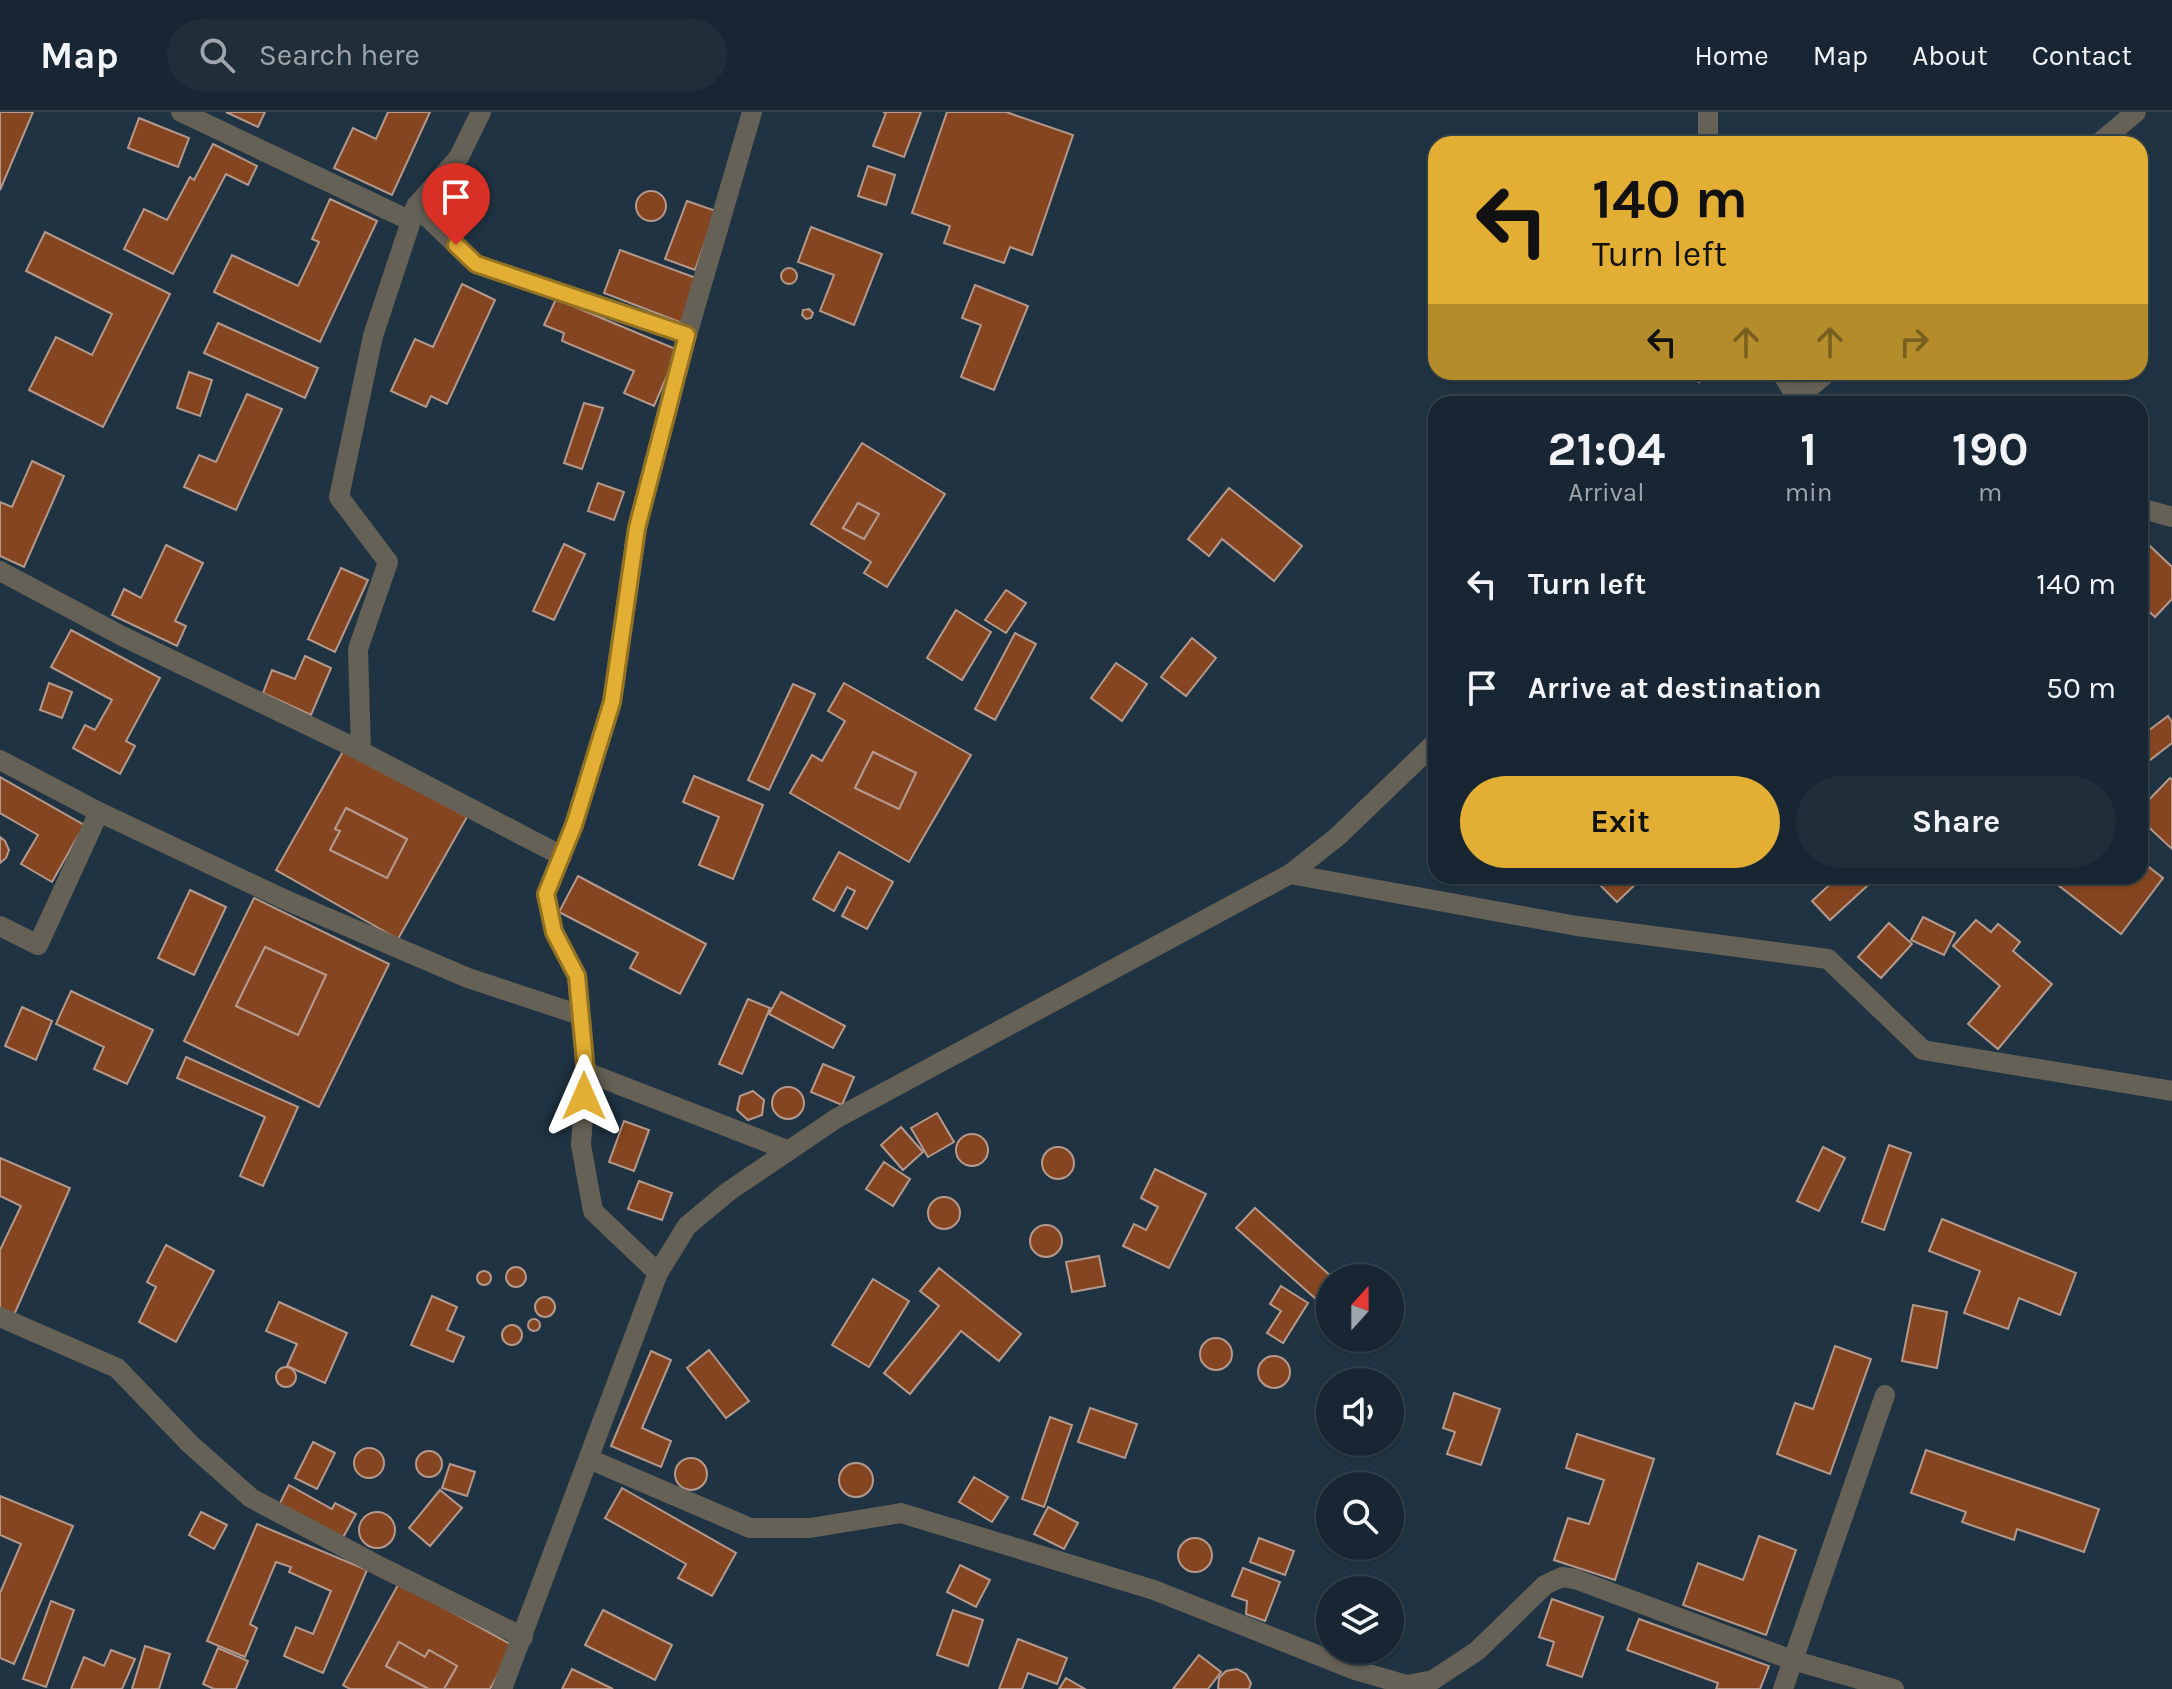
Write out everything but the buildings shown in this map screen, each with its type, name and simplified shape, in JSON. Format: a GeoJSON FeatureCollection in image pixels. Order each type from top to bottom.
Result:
{"type":"FeatureCollection","features":[{"type":"Feature","properties":{"kind":"street"},"geometry":{"type":"LineString","coordinates":[[181,112],[414,214],[476,264],[687,335]]}},
{"type":"Feature","properties":{"kind":"street"},"geometry":{"type":"LineString","coordinates":[[361,751],[358,649],[388,562],[339,497],[373,336],[414,214],[459,157],[481,112]]}},
{"type":"Feature","properties":{"kind":"street"},"geometry":{"type":"LineString","coordinates":[[658,1273],[593,1211],[581,1145],[586,1072],[577,976],[554,932],[546,894],[574,825],[612,702],[637,528],[687,335],[752,112]]}},
{"type":"Feature","properties":{"kind":"street"},"geometry":{"type":"LineString","coordinates":[[1708,112],[1708,136]]}},
{"type":"Feature","properties":{"kind":"street"},"geometry":{"type":"LineString","coordinates":[[2108,136],[2136,112]]}},
{"type":"Feature","properties":{"kind":"street"},"geometry":{"type":"LineString","coordinates":[[1799,396],[1818,380]]}},
{"type":"Feature","properties":{"kind":"street"},"geometry":{"type":"LineString","coordinates":[[2148,510],[2172,517]]}},
{"type":"Feature","properties":{"kind":"street"},"geometry":{"type":"LineString","coordinates":[[0,571],[122,636],[361,751],[562,856]]}},
{"type":"Feature","properties":{"kind":"street"},"geometry":{"type":"LineString","coordinates":[[502,1689],[658,1273],[687,1226],[729,1191],[837,1118],[1290,874],[1337,837],[1428,750]]}},
{"type":"Feature","properties":{"kind":"street"},"geometry":{"type":"LineString","coordinates":[[0,760],[99,812],[288,901],[454,972],[580,1015]]}},
{"type":"Feature","properties":{"kind":"street"},"geometry":{"type":"LineString","coordinates":[[0,926],[38,945],[99,812]]}},
{"type":"Feature","properties":{"kind":"street"},"geometry":{"type":"LineString","coordinates":[[1290,874],[1577,926],[1828,959],[1923,1050],[2172,1091]]}},
{"type":"Feature","properties":{"kind":"street"},"geometry":{"type":"LineString","coordinates":[[586,1072],[787,1150]]}},
{"type":"Feature","properties":{"kind":"street"},"geometry":{"type":"LineString","coordinates":[[0,1317],[117,1368],[190,1444],[251,1498],[523,1637]]}},
{"type":"Feature","properties":{"kind":"street"},"geometry":{"type":"LineString","coordinates":[[1783,1689],[1885,1395]]}},
{"type":"Feature","properties":{"kind":"street"},"geometry":{"type":"LineString","coordinates":[[589,1459],[750,1528],[810,1528],[901,1513],[1018,1546],[1154,1590],[1355,1670],[1407,1685],[1433,1680],[1477,1651],[1545,1585],[1562,1577],[1575,1579],[1792,1660],[1894,1689]]}},
{"type":"Feature","properties":{"kind":"route"},"geometry":{"type":"LineString","coordinates":[[456,245],[476,264],[687,335],[637,528],[612,702],[574,825],[546,894],[554,932],[577,976],[586,1072],[584,1096]]}}]}
